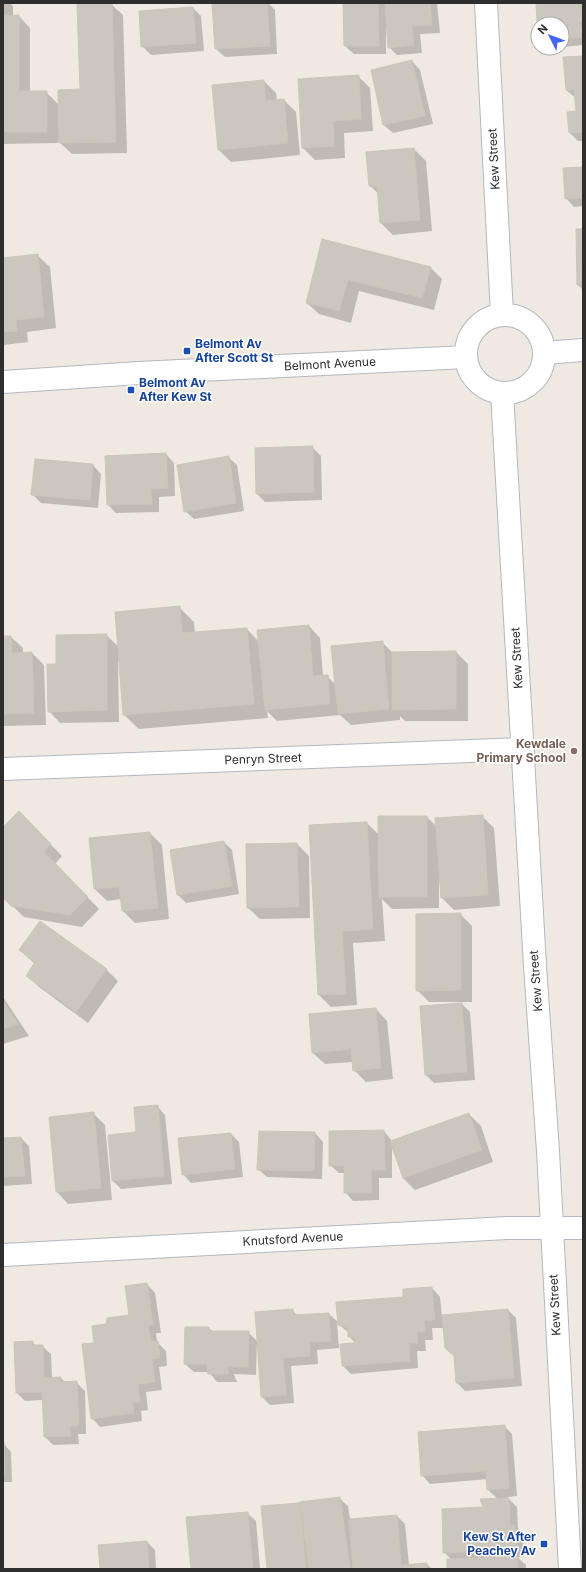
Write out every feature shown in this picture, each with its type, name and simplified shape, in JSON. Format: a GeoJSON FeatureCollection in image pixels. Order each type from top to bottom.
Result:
{"type":"FeatureCollection","features":[{"type":"Feature","properties":{"kind":"street","name":"Kew Street"},"geometry":{"type":"LineString","coordinates":[[486,3],[502,315]]}},
{"type":"Feature","properties":{"kind":"street"},"geometry":{"type":"LineString","coordinates":[[502,315],[514,316],[526,321],[538,335],[544,352],[542,366],[536,377],[527,387],[515,392],[502,393],[491,391],[481,386],[473,378],[468,368],[466,357],[467,345],[472,334],[480,324],[490,318],[502,315]]}},
{"type":"Feature","properties":{"kind":"street"},"geometry":{"type":"LineString","coordinates":[[544,352],[583,350]]}},
{"type":"Feature","properties":{"kind":"street","name":"Belmont Avenue"},"geometry":{"type":"LineString","coordinates":[[3,382],[139,373],[466,357]]}},
{"type":"Feature","properties":{"kind":"street","name":"Kew Street"},"geometry":{"type":"LineString","coordinates":[[502,393],[535,966],[548,1151],[570,1569]]}},
{"type":"Feature","properties":{"kind":"street","name":"Penryn Street"},"geometry":{"type":"LineString","coordinates":[[3,769],[523,749]]}},
{"type":"Feature","properties":{"kind":"street","name":"Knutsford Avenue"},"geometry":{"type":"LineString","coordinates":[[3,1256],[506,1228],[583,1228]]}},
{"type":"Feature","properties":{"kind":"building"},"geometry":{"type":"Polygon","coordinates":[[[112,3],[116,142],[59,143],[58,90],[80,89],[77,4],[112,3]]]}},
{"type":"Feature","properties":{"kind":"building"},"geometry":{"type":"Polygon","coordinates":[[[267,3],[270,46],[215,49],[212,4],[267,3]]]}},
{"type":"Feature","properties":{"kind":"building"},"geometry":{"type":"Polygon","coordinates":[[[343,3],[378,3],[379,46],[344,46],[343,3]]]}},
{"type":"Feature","properties":{"kind":"building"},"geometry":{"type":"Polygon","coordinates":[[[385,3],[430,3],[432,25],[412,26],[414,45],[388,48],[385,3]]]}},
{"type":"Feature","properties":{"kind":"building"},"geometry":{"type":"Polygon","coordinates":[[[536,3],[583,3],[583,22],[579,22],[583,29],[583,37],[570,38],[570,16],[537,16],[536,3]]]}},
{"type":"Feature","properties":{"kind":"building"},"geometry":{"type":"Polygon","coordinates":[[[193,7],[196,43],[141,47],[139,11],[193,7]]]}},
{"type":"Feature","properties":{"kind":"building"},"geometry":{"type":"Polygon","coordinates":[[[19,15],[19,91],[47,91],[47,132],[3,132],[3,16],[19,15]]]}},
{"type":"Feature","properties":{"kind":"building"},"geometry":{"type":"Polygon","coordinates":[[[583,56],[583,132],[569,133],[567,112],[576,111],[574,90],[566,90],[563,57],[583,56]]]}},
{"type":"Feature","properties":{"kind":"building"},"geometry":{"type":"Polygon","coordinates":[[[412,60],[425,116],[383,125],[371,70],[412,60]]]}},
{"type":"Feature","properties":{"kind":"building"},"geometry":{"type":"Polygon","coordinates":[[[359,75],[361,119],[333,121],[334,146],[302,148],[298,79],[359,75]]]}},
{"type":"Feature","properties":{"kind":"building"},"geometry":{"type":"Polygon","coordinates":[[[264,80],[266,101],[284,99],[288,143],[218,150],[212,85],[264,80]]]}},
{"type":"Feature","properties":{"kind":"building"},"geometry":{"type":"Polygon","coordinates":[[[414,148],[420,220],[380,223],[377,186],[369,186],[366,152],[414,148]]]}},
{"type":"Feature","properties":{"kind":"building"},"geometry":{"type":"Polygon","coordinates":[[[583,167],[583,198],[565,199],[563,168],[583,167]]]}},
{"type":"Feature","properties":{"kind":"building"},"geometry":{"type":"Polygon","coordinates":[[[576,229],[583,229],[583,285],[577,285],[576,229]]]}},
{"type":"Feature","properties":{"kind":"building"},"geometry":{"type":"Polygon","coordinates":[[[322,239],[431,267],[422,298],[348,280],[339,311],[306,303],[322,239]]]}},
{"type":"Feature","properties":{"kind":"building"},"geometry":{"type":"Polygon","coordinates":[[[38,254],[44,317],[16,320],[17,331],[3,332],[3,258],[38,254]]]}},
{"type":"Feature","properties":{"kind":"building"},"geometry":{"type":"Polygon","coordinates":[[[313,446],[314,492],[256,494],[255,448],[313,446]]]}},
{"type":"Feature","properties":{"kind":"building"},"geometry":{"type":"Polygon","coordinates":[[[166,453],[168,488],[151,489],[152,504],[107,505],[105,456],[166,453]]]}},
{"type":"Feature","properties":{"kind":"building"},"geometry":{"type":"Polygon","coordinates":[[[229,456],[236,503],[184,512],[177,465],[229,456]]]}},
{"type":"Feature","properties":{"kind":"building"},"geometry":{"type":"Polygon","coordinates":[[[35,459],[93,464],[90,500],[31,495],[35,459]]]}},
{"type":"Feature","properties":{"kind":"building"},"geometry":{"type":"Polygon","coordinates":[[[180,606],[182,633],[247,628],[254,704],[123,715],[115,612],[180,606]]]}},
{"type":"Feature","properties":{"kind":"building"},"geometry":{"type":"Polygon","coordinates":[[[309,625],[313,676],[328,675],[330,704],[265,710],[257,630],[309,625]]]}},
{"type":"Feature","properties":{"kind":"building"},"geometry":{"type":"Polygon","coordinates":[[[107,634],[107,710],[48,712],[47,664],[56,664],[56,635],[107,634]]]}},
{"type":"Feature","properties":{"kind":"building"},"geometry":{"type":"Polygon","coordinates":[[[3,636],[11,636],[12,653],[32,652],[34,713],[3,714],[3,636]]]}},
{"type":"Feature","properties":{"kind":"building"},"geometry":{"type":"Polygon","coordinates":[[[383,641],[389,709],[338,714],[331,646],[383,641]]]}},
{"type":"Feature","properties":{"kind":"building"},"geometry":{"type":"Polygon","coordinates":[[[456,651],[456,709],[392,710],[392,652],[456,651]]]}},
{"type":"Feature","properties":{"kind":"building"},"geometry":{"type":"Polygon","coordinates":[[[19,811],[51,844],[44,852],[88,897],[70,915],[11,906],[3,898],[3,827],[19,811]]]}},
{"type":"Feature","properties":{"kind":"building"},"geometry":{"type":"Polygon","coordinates":[[[483,815],[488,895],[441,898],[435,818],[483,815]]]}},
{"type":"Feature","properties":{"kind":"building"},"geometry":{"type":"Polygon","coordinates":[[[378,816],[427,816],[427,897],[379,897],[378,816]]]}},
{"type":"Feature","properties":{"kind":"building"},"geometry":{"type":"Polygon","coordinates":[[[367,822],[373,929],[342,931],[346,994],[318,995],[309,825],[367,822]]]}},
{"type":"Feature","properties":{"kind":"building"},"geometry":{"type":"Polygon","coordinates":[[[150,832],[158,908],[122,911],[119,887],[94,889],[89,838],[150,832]]]}},
{"type":"Feature","properties":{"kind":"building"},"geometry":{"type":"Polygon","coordinates":[[[224,841],[232,886],[177,895],[170,850],[224,841]]]}},
{"type":"Feature","properties":{"kind":"building"},"geometry":{"type":"Polygon","coordinates":[[[297,843],[299,907],[247,908],[246,844],[297,843]]]}},
{"type":"Feature","properties":{"kind":"building"},"geometry":{"type":"Polygon","coordinates":[[[461,913],[461,990],[416,991],[416,914],[461,913]]]}},
{"type":"Feature","properties":{"kind":"building"},"geometry":{"type":"Polygon","coordinates":[[[40,921],[107,969],[76,1012],[26,976],[35,962],[19,950],[40,921]]]}},
{"type":"Feature","properties":{"kind":"building"},"geometry":{"type":"Polygon","coordinates":[[[3,1001],[18,1024],[3,1029],[3,1001]]]}},
{"type":"Feature","properties":{"kind":"building"},"geometry":{"type":"Polygon","coordinates":[[[462,1003],[467,1072],[425,1075],[420,1006],[462,1003]]]}},
{"type":"Feature","properties":{"kind":"building"},"geometry":{"type":"Polygon","coordinates":[[[376,1008],[381,1068],[353,1071],[351,1049],[312,1053],[309,1014],[376,1008]]]}},
{"type":"Feature","properties":{"kind":"building"},"geometry":{"type":"Polygon","coordinates":[[[158,1105],[164,1176],[112,1181],[108,1135],[136,1132],[134,1107],[158,1105]]]}},
{"type":"Feature","properties":{"kind":"building"},"geometry":{"type":"Polygon","coordinates":[[[94,1112],[101,1188],[56,1192],[49,1117],[94,1112]]]}},
{"type":"Feature","properties":{"kind":"building"},"geometry":{"type":"Polygon","coordinates":[[[469,1113],[482,1150],[403,1178],[390,1141],[469,1113]]]}},
{"type":"Feature","properties":{"kind":"building"},"geometry":{"type":"Polygon","coordinates":[[[384,1130],[385,1170],[371,1170],[372,1193],[344,1193],[344,1165],[329,1166],[329,1131],[384,1130]]]}},
{"type":"Feature","properties":{"kind":"building"},"geometry":{"type":"Polygon","coordinates":[[[259,1131],[315,1132],[314,1171],[257,1170],[259,1131]]]}},
{"type":"Feature","properties":{"kind":"building"},"geometry":{"type":"Polygon","coordinates":[[[231,1133],[235,1169],[182,1175],[178,1138],[231,1133]]]}},
{"type":"Feature","properties":{"kind":"building"},"geometry":{"type":"Polygon","coordinates":[[[21,1137],[25,1176],[3,1177],[3,1138],[21,1137]]]}},
{"type":"Feature","properties":{"kind":"building"},"geometry":{"type":"Polygon","coordinates":[[[147,1283],[153,1325],[148,1325],[151,1342],[158,1341],[160,1358],[152,1359],[155,1382],[138,1384],[140,1402],[133,1403],[134,1413],[91,1419],[82,1344],[94,1343],[92,1326],[106,1324],[107,1318],[129,1315],[125,1286],[147,1283]]]}},
{"type":"Feature","properties":{"kind":"building"},"geometry":{"type":"Polygon","coordinates":[[[432,1287],[435,1320],[424,1320],[425,1332],[417,1332],[418,1343],[409,1343],[410,1361],[342,1366],[340,1344],[354,1343],[356,1337],[348,1337],[348,1328],[338,1325],[336,1302],[403,1297],[403,1289],[432,1287]]]}},
{"type":"Feature","properties":{"kind":"building"},"geometry":{"type":"Polygon","coordinates":[[[293,1309],[293,1315],[329,1313],[331,1341],[309,1342],[310,1356],[283,1358],[286,1395],[261,1397],[255,1312],[293,1309]]]}},
{"type":"Feature","properties":{"kind":"building"},"geometry":{"type":"Polygon","coordinates":[[[508,1309],[514,1378],[456,1383],[454,1356],[445,1348],[442,1315],[508,1309]]]}},
{"type":"Feature","properties":{"kind":"building"},"geometry":{"type":"Polygon","coordinates":[[[185,1327],[209,1327],[209,1331],[249,1331],[248,1367],[227,1367],[229,1374],[208,1374],[207,1364],[184,1364],[185,1327]]]}},
{"type":"Feature","properties":{"kind":"building"},"geometry":{"type":"Polygon","coordinates":[[[33,1341],[33,1345],[43,1345],[44,1378],[61,1377],[61,1382],[77,1381],[79,1426],[70,1426],[71,1436],[44,1437],[42,1392],[16,1393],[14,1342],[33,1341]]]}},
{"type":"Feature","properties":{"kind":"building"},"geometry":{"type":"Polygon","coordinates":[[[505,1425],[509,1488],[487,1490],[486,1471],[421,1476],[418,1432],[505,1425]]]}},
{"type":"Feature","properties":{"kind":"building"},"geometry":{"type":"Polygon","coordinates":[[[3,1442],[5,1474],[3,1474],[3,1442]]]}},
{"type":"Feature","properties":{"kind":"building"},"geometry":{"type":"Polygon","coordinates":[[[340,1497],[350,1569],[309,1569],[300,1502],[340,1497]]]}},
{"type":"Feature","properties":{"kind":"building"},"geometry":{"type":"Polygon","coordinates":[[[509,1498],[510,1525],[515,1525],[516,1549],[443,1553],[442,1509],[483,1507],[480,1499],[509,1498]]]}},
{"type":"Feature","properties":{"kind":"building"},"geometry":{"type":"Polygon","coordinates":[[[300,1503],[306,1569],[267,1569],[261,1506],[300,1503]]]}},
{"type":"Feature","properties":{"kind":"building"},"geometry":{"type":"Polygon","coordinates":[[[248,1512],[253,1569],[191,1569],[186,1517],[248,1512]]]}},
{"type":"Feature","properties":{"kind":"building"},"geometry":{"type":"Polygon","coordinates":[[[397,1515],[401,1565],[427,1563],[427,1569],[353,1569],[349,1519],[397,1515]]]}},
{"type":"Feature","properties":{"kind":"building"},"geometry":{"type":"Polygon","coordinates":[[[147,1541],[149,1569],[100,1569],[98,1545],[147,1541]]]}},
{"type":"Feature","properties":{"kind":"building"},"geometry":{"type":"Polygon","coordinates":[[[518,1556],[518,1569],[447,1569],[447,1559],[518,1556]]]}},
{"type":"Feature","properties":{"kind":"place","name":"Belmont Av After Scott St"},"geometry":{"type":"Point","coordinates":[187,351]}},
{"type":"Feature","properties":{"kind":"place","name":"Belmont Av After Kew St"},"geometry":{"type":"Point","coordinates":[131,390]}},
{"type":"Feature","properties":{"kind":"place","name":"Kewdale Primary School"},"geometry":{"type":"Point","coordinates":[574,751]}},
{"type":"Feature","properties":{"kind":"place","name":"Kew St After Peachey Av"},"geometry":{"type":"Point","coordinates":[544,1544]}}]}
